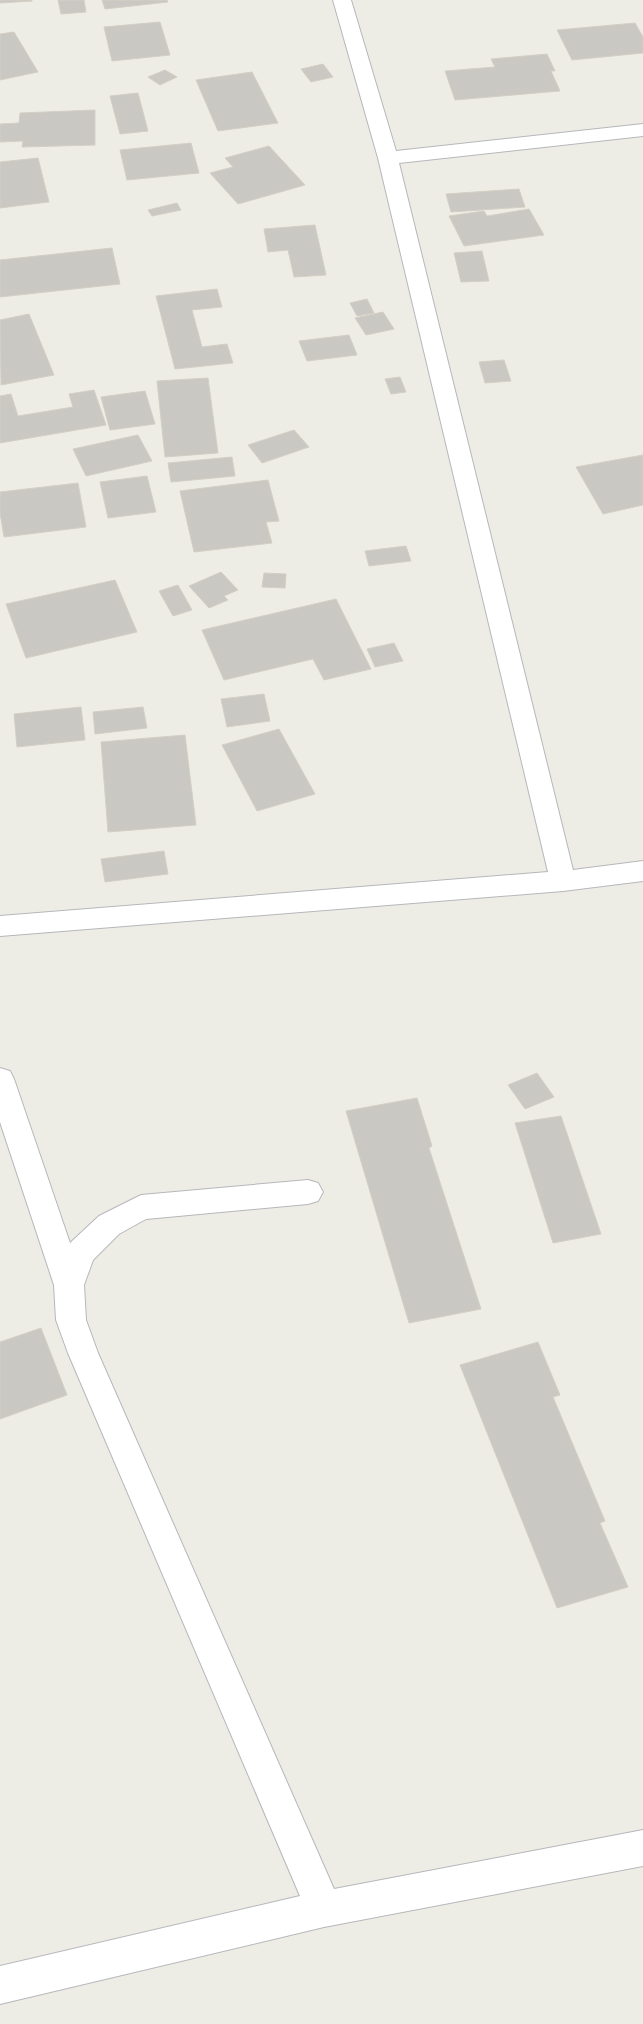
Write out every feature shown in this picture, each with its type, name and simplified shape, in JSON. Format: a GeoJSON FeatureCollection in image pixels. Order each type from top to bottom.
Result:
{"type":"FeatureCollection","features":[{"type":"Feature","properties":{"kind":"street"},"geometry":{"type":"LineString","coordinates":[[342,0],[388,158],[563,881]]}},
{"type":"Feature","properties":{"kind":"street"},"geometry":{"type":"LineString","coordinates":[[388,158],[643,130]]}},
{"type":"Feature","properties":{"kind":"street"},"geometry":{"type":"LineString","coordinates":[[0,926],[563,881],[643,871]]}},
{"type":"Feature","properties":{"kind":"street"},"geometry":{"type":"LineString","coordinates":[[0,1079],[69,1285],[71,1320],[83,1353],[324,1909]]}},
{"type":"Feature","properties":{"kind":"street"},"geometry":{"type":"LineString","coordinates":[[69,1285],[80,1253],[109,1226],[142,1208],[308,1192]]}},
{"type":"Feature","properties":{"kind":"street"},"geometry":{"type":"LineString","coordinates":[[0,1985],[324,1909],[643,1848]]}},
{"type":"Feature","properties":{"kind":"building"},"geometry":{"type":"Polygon","coordinates":[[[0,0],[32,0],[32,1],[0,3],[0,0]]]}},
{"type":"Feature","properties":{"kind":"building"},"geometry":{"type":"Polygon","coordinates":[[[58,0],[84,0],[86,12],[61,14],[58,0]]]}},
{"type":"Feature","properties":{"kind":"building"},"geometry":{"type":"Polygon","coordinates":[[[102,0],[167,0],[168,2],[105,9],[102,0]]]}},
{"type":"Feature","properties":{"kind":"building"},"geometry":{"type":"Polygon","coordinates":[[[160,22],[170,55],[112,61],[104,27],[160,22]]]}},
{"type":"Feature","properties":{"kind":"building"},"geometry":{"type":"Polygon","coordinates":[[[635,23],[643,37],[643,53],[572,60],[557,30],[635,23]]]}},
{"type":"Feature","properties":{"kind":"building"},"geometry":{"type":"Polygon","coordinates":[[[14,32],[38,72],[0,80],[0,34],[14,32]]]}},
{"type":"Feature","properties":{"kind":"building"},"geometry":{"type":"Polygon","coordinates":[[[547,54],[555,71],[551,71],[560,91],[455,100],[445,71],[495,67],[491,59],[547,54]]]}},
{"type":"Feature","properties":{"kind":"building"},"geometry":{"type":"Polygon","coordinates":[[[323,64],[333,77],[311,82],[301,69],[323,64]]]}},
{"type":"Feature","properties":{"kind":"building"},"geometry":{"type":"Polygon","coordinates":[[[165,70],[177,77],[160,85],[148,77],[165,70]]]}},
{"type":"Feature","properties":{"kind":"building"},"geometry":{"type":"Polygon","coordinates":[[[252,72],[278,123],[218,131],[196,80],[252,72]]]}},
{"type":"Feature","properties":{"kind":"building"},"geometry":{"type":"Polygon","coordinates":[[[138,93],[148,131],[120,134],[110,96],[138,93]]]}},
{"type":"Feature","properties":{"kind":"building"},"geometry":{"type":"Polygon","coordinates":[[[95,110],[95,145],[22,147],[23,141],[0,142],[0,124],[19,123],[20,113],[95,110]]]}},
{"type":"Feature","properties":{"kind":"building"},"geometry":{"type":"Polygon","coordinates":[[[191,143],[199,173],[127,180],[120,150],[191,143]]]}},
{"type":"Feature","properties":{"kind":"building"},"geometry":{"type":"Polygon","coordinates":[[[269,146],[305,185],[238,204],[210,173],[233,167],[225,158],[269,146]]]}},
{"type":"Feature","properties":{"kind":"building"},"geometry":{"type":"Polygon","coordinates":[[[38,158],[49,202],[0,208],[0,162],[38,158]]]}},
{"type":"Feature","properties":{"kind":"building"},"geometry":{"type":"Polygon","coordinates":[[[519,189],[525,207],[451,212],[446,194],[519,189]]]}},
{"type":"Feature","properties":{"kind":"building"},"geometry":{"type":"Polygon","coordinates":[[[177,203],[181,210],[152,216],[148,210],[177,203]]]}},
{"type":"Feature","properties":{"kind":"building"},"geometry":{"type":"Polygon","coordinates":[[[529,209],[544,235],[464,246],[449,216],[484,211],[487,216],[529,209]]]}},
{"type":"Feature","properties":{"kind":"building"},"geometry":{"type":"Polygon","coordinates":[[[315,225],[326,275],[294,277],[288,250],[268,252],[264,229],[315,225]]]}},
{"type":"Feature","properties":{"kind":"building"},"geometry":{"type":"Polygon","coordinates":[[[112,248],[120,284],[0,297],[0,260],[112,248]]]}},
{"type":"Feature","properties":{"kind":"building"},"geometry":{"type":"Polygon","coordinates":[[[482,251],[489,281],[461,282],[454,253],[482,251]]]}},
{"type":"Feature","properties":{"kind":"building"},"geometry":{"type":"Polygon","coordinates":[[[217,289],[222,307],[192,310],[202,347],[227,344],[233,363],[175,369],[156,296],[217,289]]]}},
{"type":"Feature","properties":{"kind":"building"},"geometry":{"type":"Polygon","coordinates":[[[367,299],[374,313],[357,316],[350,303],[367,299]]]}},
{"type":"Feature","properties":{"kind":"building"},"geometry":{"type":"Polygon","coordinates":[[[383,312],[394,329],[366,335],[355,318],[383,312]]]}},
{"type":"Feature","properties":{"kind":"building"},"geometry":{"type":"Polygon","coordinates":[[[29,314],[54,375],[1,385],[0,320],[29,314]]]}},
{"type":"Feature","properties":{"kind":"building"},"geometry":{"type":"Polygon","coordinates":[[[349,335],[357,355],[307,361],[299,341],[349,335]]]}},
{"type":"Feature","properties":{"kind":"building"},"geometry":{"type":"Polygon","coordinates":[[[504,360],[511,381],[485,383],[479,362],[504,360]]]}},
{"type":"Feature","properties":{"kind":"building"},"geometry":{"type":"Polygon","coordinates":[[[400,377],[406,392],[391,394],[385,379],[400,377]]]}},
{"type":"Feature","properties":{"kind":"building"},"geometry":{"type":"Polygon","coordinates":[[[208,378],[218,453],[165,457],[157,381],[208,378]]]}},
{"type":"Feature","properties":{"kind":"building"},"geometry":{"type":"Polygon","coordinates":[[[94,390],[106,425],[0,443],[0,396],[11,394],[18,416],[73,407],[69,394],[94,390]]]}},
{"type":"Feature","properties":{"kind":"building"},"geometry":{"type":"Polygon","coordinates":[[[145,391],[155,424],[110,430],[101,397],[145,391]]]}},
{"type":"Feature","properties":{"kind":"building"},"geometry":{"type":"Polygon","coordinates":[[[294,430],[309,447],[262,463],[248,445],[294,430]]]}},
{"type":"Feature","properties":{"kind":"building"},"geometry":{"type":"Polygon","coordinates":[[[138,435],[152,461],[86,476],[73,449],[138,435]]]}},
{"type":"Feature","properties":{"kind":"building"},"geometry":{"type":"Polygon","coordinates":[[[643,455],[643,505],[603,514],[576,467],[643,455]]]}},
{"type":"Feature","properties":{"kind":"building"},"geometry":{"type":"Polygon","coordinates":[[[232,457],[235,476],[171,482],[168,463],[232,457]]]}},
{"type":"Feature","properties":{"kind":"building"},"geometry":{"type":"Polygon","coordinates":[[[147,476],[156,512],[108,518],[100,482],[147,476]]]}},
{"type":"Feature","properties":{"kind":"building"},"geometry":{"type":"Polygon","coordinates":[[[268,480],[279,521],[266,522],[272,543],[194,552],[180,491],[268,480]]]}},
{"type":"Feature","properties":{"kind":"building"},"geometry":{"type":"Polygon","coordinates":[[[78,483],[86,527],[4,537],[0,513],[0,492],[78,483]]]}},
{"type":"Feature","properties":{"kind":"building"},"geometry":{"type":"Polygon","coordinates":[[[406,546],[411,561],[369,566],[365,551],[406,546]]]}},
{"type":"Feature","properties":{"kind":"building"},"geometry":{"type":"Polygon","coordinates":[[[221,572],[238,590],[224,596],[228,600],[209,608],[189,586],[221,572]]]}},
{"type":"Feature","properties":{"kind":"building"},"geometry":{"type":"Polygon","coordinates":[[[264,573],[286,574],[285,588],[262,587],[264,573]]]}},
{"type":"Feature","properties":{"kind":"building"},"geometry":{"type":"Polygon","coordinates":[[[115,580],[137,632],[26,658],[6,604],[115,580]]]}},
{"type":"Feature","properties":{"kind":"building"},"geometry":{"type":"Polygon","coordinates":[[[178,585],[192,610],[173,616],[159,591],[178,585]]]}},
{"type":"Feature","properties":{"kind":"building"},"geometry":{"type":"Polygon","coordinates":[[[336,599],[371,669],[324,680],[313,659],[224,680],[202,630],[336,599]]]}},
{"type":"Feature","properties":{"kind":"building"},"geometry":{"type":"Polygon","coordinates":[[[394,643],[403,661],[375,667],[367,649],[394,643]]]}},
{"type":"Feature","properties":{"kind":"building"},"geometry":{"type":"Polygon","coordinates":[[[264,694],[270,721],[227,727],[221,699],[264,694]]]}},
{"type":"Feature","properties":{"kind":"building"},"geometry":{"type":"Polygon","coordinates":[[[81,707],[85,740],[17,747],[14,714],[81,707]]]}},
{"type":"Feature","properties":{"kind":"building"},"geometry":{"type":"Polygon","coordinates":[[[143,707],[147,728],[95,734],[93,712],[143,707]]]}},
{"type":"Feature","properties":{"kind":"building"},"geometry":{"type":"Polygon","coordinates":[[[279,729],[315,794],[257,811],[222,745],[279,729]]]}},
{"type":"Feature","properties":{"kind":"building"},"geometry":{"type":"Polygon","coordinates":[[[185,735],[196,825],[108,832],[101,742],[185,735]]]}},
{"type":"Feature","properties":{"kind":"building"},"geometry":{"type":"Polygon","coordinates":[[[164,851],[168,874],[105,882],[101,859],[164,851]]]}},
{"type":"Feature","properties":{"kind":"building"},"geometry":{"type":"Polygon","coordinates":[[[537,1073],[554,1097],[525,1109],[508,1085],[537,1073]]]}},
{"type":"Feature","properties":{"kind":"building"},"geometry":{"type":"Polygon","coordinates":[[[417,1098],[432,1146],[429,1148],[481,1309],[409,1323],[346,1111],[417,1098]]]}},
{"type":"Feature","properties":{"kind":"building"},"geometry":{"type":"Polygon","coordinates":[[[561,1116],[601,1234],[553,1243],[515,1123],[561,1116]]]}},
{"type":"Feature","properties":{"kind":"building"},"geometry":{"type":"Polygon","coordinates":[[[41,1328],[67,1395],[0,1419],[0,1342],[41,1328]]]}},
{"type":"Feature","properties":{"kind":"building"},"geometry":{"type":"Polygon","coordinates":[[[538,1342],[560,1395],[553,1397],[605,1521],[600,1523],[628,1587],[557,1608],[460,1365],[538,1342]]]}}]}
